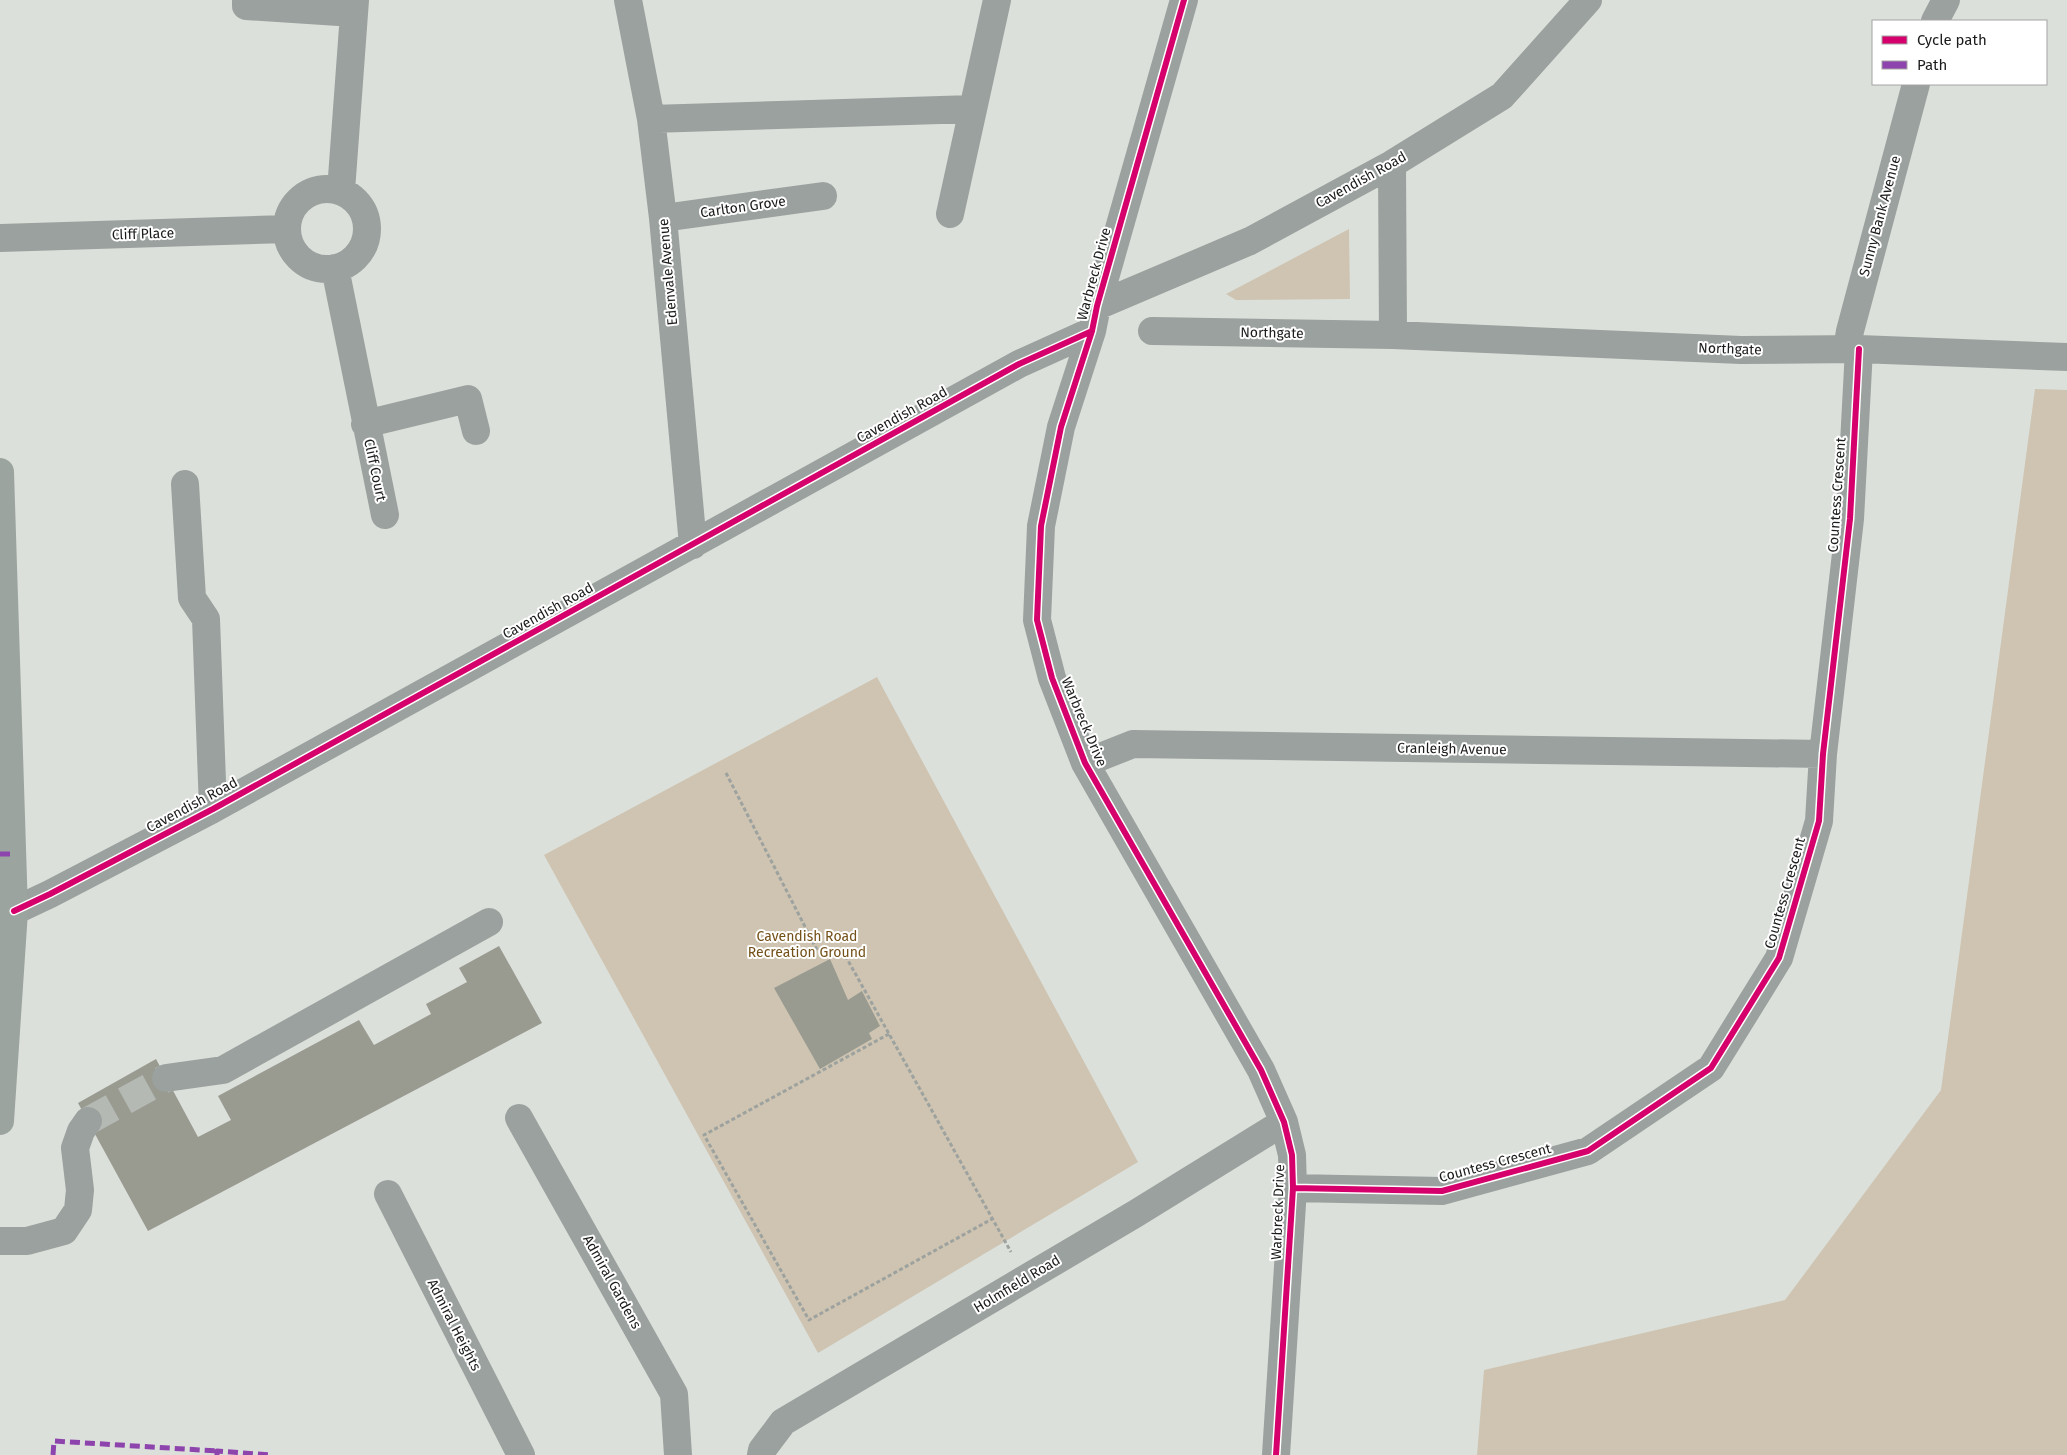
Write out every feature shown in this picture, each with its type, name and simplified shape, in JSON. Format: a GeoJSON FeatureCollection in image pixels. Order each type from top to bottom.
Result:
{"type":"FeatureCollection","features":[{"type":"Feature","properties":{"kind":"main road"},"geometry":{"type":"LineString","coordinates":[[0,472],[14,911],[0,1121]]}},
{"type":"Feature","properties":{"kind":"street"},"geometry":{"type":"LineString","coordinates":[[246,0],[246,6],[354,6],[341,191]]}},
{"type":"Feature","properties":{"kind":"street","name":"Edenvale Avenue"},"geometry":{"type":"LineString","coordinates":[[628,0],[651,119],[663,218],[693,545]]}},
{"type":"Feature","properties":{"kind":"street"},"geometry":{"type":"LineString","coordinates":[[950,214],[997,0]]}},
{"type":"Feature","properties":{"kind":"street","name":"Warbreck Drive"},"geometry":{"type":"LineString","coordinates":[[1184,0],[1095,318],[1062,426],[1041,526],[1037,620],[1052,678],[1085,763],[1251,1053],[1284,1122],[1292,1156],[1293,1188],[1276,1455]]}},
{"type":"Feature","properties":{"kind":"street","name":"Cavendish Road"},"geometry":{"type":"LineString","coordinates":[[14,911],[213,809],[1019,364],[1095,318],[1250,241],[1392,164],[1502,96],[1588,0]]}},
{"type":"Feature","properties":{"kind":"street"},"geometry":{"type":"LineString","coordinates":[[1936,20],[1946,0]]}},
{"type":"Feature","properties":{"kind":"street","name":"Sunny Bank Avenue"},"geometry":{"type":"LineString","coordinates":[[1853,349],[1850,331],[1916,85]]}},
{"type":"Feature","properties":{"kind":"street"},"geometry":{"type":"LineString","coordinates":[[651,119],[973,108]]}},
{"type":"Feature","properties":{"kind":"street"},"geometry":{"type":"LineString","coordinates":[[1392,164],[1393,335]]}},
{"type":"Feature","properties":{"kind":"street"},"geometry":{"type":"LineString","coordinates":[[328,188],[341,191],[352,197],[361,207],[366,219],[367,232],[364,245],[357,256],[347,264],[323,269],[311,266],[293,252],[288,241],[286,229],[288,217],[294,205],[303,196],[315,190],[328,188]]}},
{"type":"Feature","properties":{"kind":"street","name":"Carlton Grove"},"geometry":{"type":"LineString","coordinates":[[663,218],[823,196]]}},
{"type":"Feature","properties":{"kind":"street","name":"Cliff Place"},"geometry":{"type":"LineString","coordinates":[[0,238],[286,229]]}},
{"type":"Feature","properties":{"kind":"street"},"geometry":{"type":"LineString","coordinates":[[334,268],[365,424],[468,400],[476,431]]}},
{"type":"Feature","properties":{"kind":"street","name":"Northgate"},"geometry":{"type":"LineString","coordinates":[[1152,330],[1393,335],[1741,350],[1853,349],[2067,357]]}},
{"type":"Feature","properties":{"kind":"street","name":"Countess Crescent"},"geometry":{"type":"LineString","coordinates":[[1293,1188],[1442,1191],[1588,1151],[1711,1068],[1779,958],[1819,821],[1823,754],[1850,519],[1853,349]]}},
{"type":"Feature","properties":{"kind":"street","name":"Cliff Court"},"geometry":{"type":"LineString","coordinates":[[365,424],[385,516]]}},
{"type":"Feature","properties":{"kind":"street"},"geometry":{"type":"LineString","coordinates":[[186,484],[192,598],[206,619],[213,809]]}},
{"type":"Feature","properties":{"kind":"street","name":"Cranleigh Avenue"},"geometry":{"type":"LineString","coordinates":[[1085,763],[1133,744],[1823,754]]}},
{"type":"Feature","properties":{"kind":"street"},"geometry":{"type":"LineString","coordinates":[[166,1078],[223,1070],[489,922]]}},
{"type":"Feature","properties":{"kind":"street","name":"Admiral Gardens"},"geometry":{"type":"LineString","coordinates":[[519,1118],[674,1394],[678,1455]]}},
{"type":"Feature","properties":{"kind":"street"},"geometry":{"type":"LineString","coordinates":[[0,1242],[27,1242],[64,1231],[78,1210],[80,1190],[75,1148],[81,1131],[88,1121]]}},
{"type":"Feature","properties":{"kind":"street","name":"Holmfield Road"},"geometry":{"type":"LineString","coordinates":[[760,1455],[783,1422],[1135,1214],[1284,1122]]}},
{"type":"Feature","properties":{"kind":"street","name":"Admiral Heights"},"geometry":{"type":"LineString","coordinates":[[388,1194],[521,1455]]}},
{"type":"Feature","properties":{"kind":"path"},"geometry":{"type":"LineString","coordinates":[[726,773],[817,950],[846,957],[1026,1279]]}},
{"type":"Feature","properties":{"kind":"path"},"geometry":{"type":"LineString","coordinates":[[889,1034],[704,1135],[709,1144],[809,1320],[992,1219]]}},
{"type":"Feature","properties":{"kind":"green space"},"geometry":{"type":"Polygon","coordinates":[[[1349,229],[1350,299],[1236,300],[1226,294],[1349,229]]]}},
{"type":"Feature","properties":{"kind":"green space"},"geometry":{"type":"Polygon","coordinates":[[[2035,389],[2067,390],[2067,1455],[1477,1455],[1484,1370],[1785,1300],[1941,1090],[2035,389]]]}},
{"type":"Feature","properties":{"kind":"green space","name":"Cavendish Road Recreation Ground"},"geometry":{"type":"Polygon","coordinates":[[[877,677],[1138,1162],[818,1353],[544,855],[877,677]]]}},
{"type":"Feature","properties":{"kind":"building"},"geometry":{"type":"Polygon","coordinates":[[[499,946],[542,1023],[148,1231],[78,1103],[156,1059],[198,1137],[231,1120],[218,1096],[359,1020],[374,1045],[431,1014],[426,1004],[467,982],[459,968],[499,946]]]}},
{"type":"Feature","properties":{"kind":"building"},"geometry":{"type":"Polygon","coordinates":[[[830,959],[848,1000],[862,991],[880,1026],[869,1033],[872,1039],[820,1069],[774,988],[830,959]]]}},
{"type":"Feature","properties":{"kind":"tunnel"},"geometry":{"type":"LineString","coordinates":[[88,1121],[166,1078]]}},
{"type":"Feature","properties":{"kind":"marked path"},"geometry":{"type":"LineString","coordinates":[[0,854],[13,854]]}},
{"type":"Feature","properties":{"kind":"marked path"},"geometry":{"type":"LineString","coordinates":[[53,1455],[54,1441],[217,1451]]}},
{"type":"Feature","properties":{"kind":"marked path"},"geometry":{"type":"LineString","coordinates":[[217,1455],[217,1451],[270,1455]]}},
{"type":"Feature","properties":{"kind":"cycle path"},"geometry":{"type":"LineString","coordinates":[[1184,0],[1097,306],[1092,331],[1061,427],[1041,526],[1037,620],[1052,678],[1085,763],[1261,1070],[1284,1122],[1292,1155],[1293,1188],[1276,1455]]}},
{"type":"Feature","properties":{"kind":"cycle path"},"geometry":{"type":"LineString","coordinates":[[14,911],[213,809],[1019,364],[1092,331]]}},
{"type":"Feature","properties":{"kind":"cycle path"},"geometry":{"type":"LineString","coordinates":[[1293,1188],[1442,1191],[1588,1151],[1711,1068],[1779,958],[1819,821],[1823,754],[1850,519],[1859,349]]}}]}
